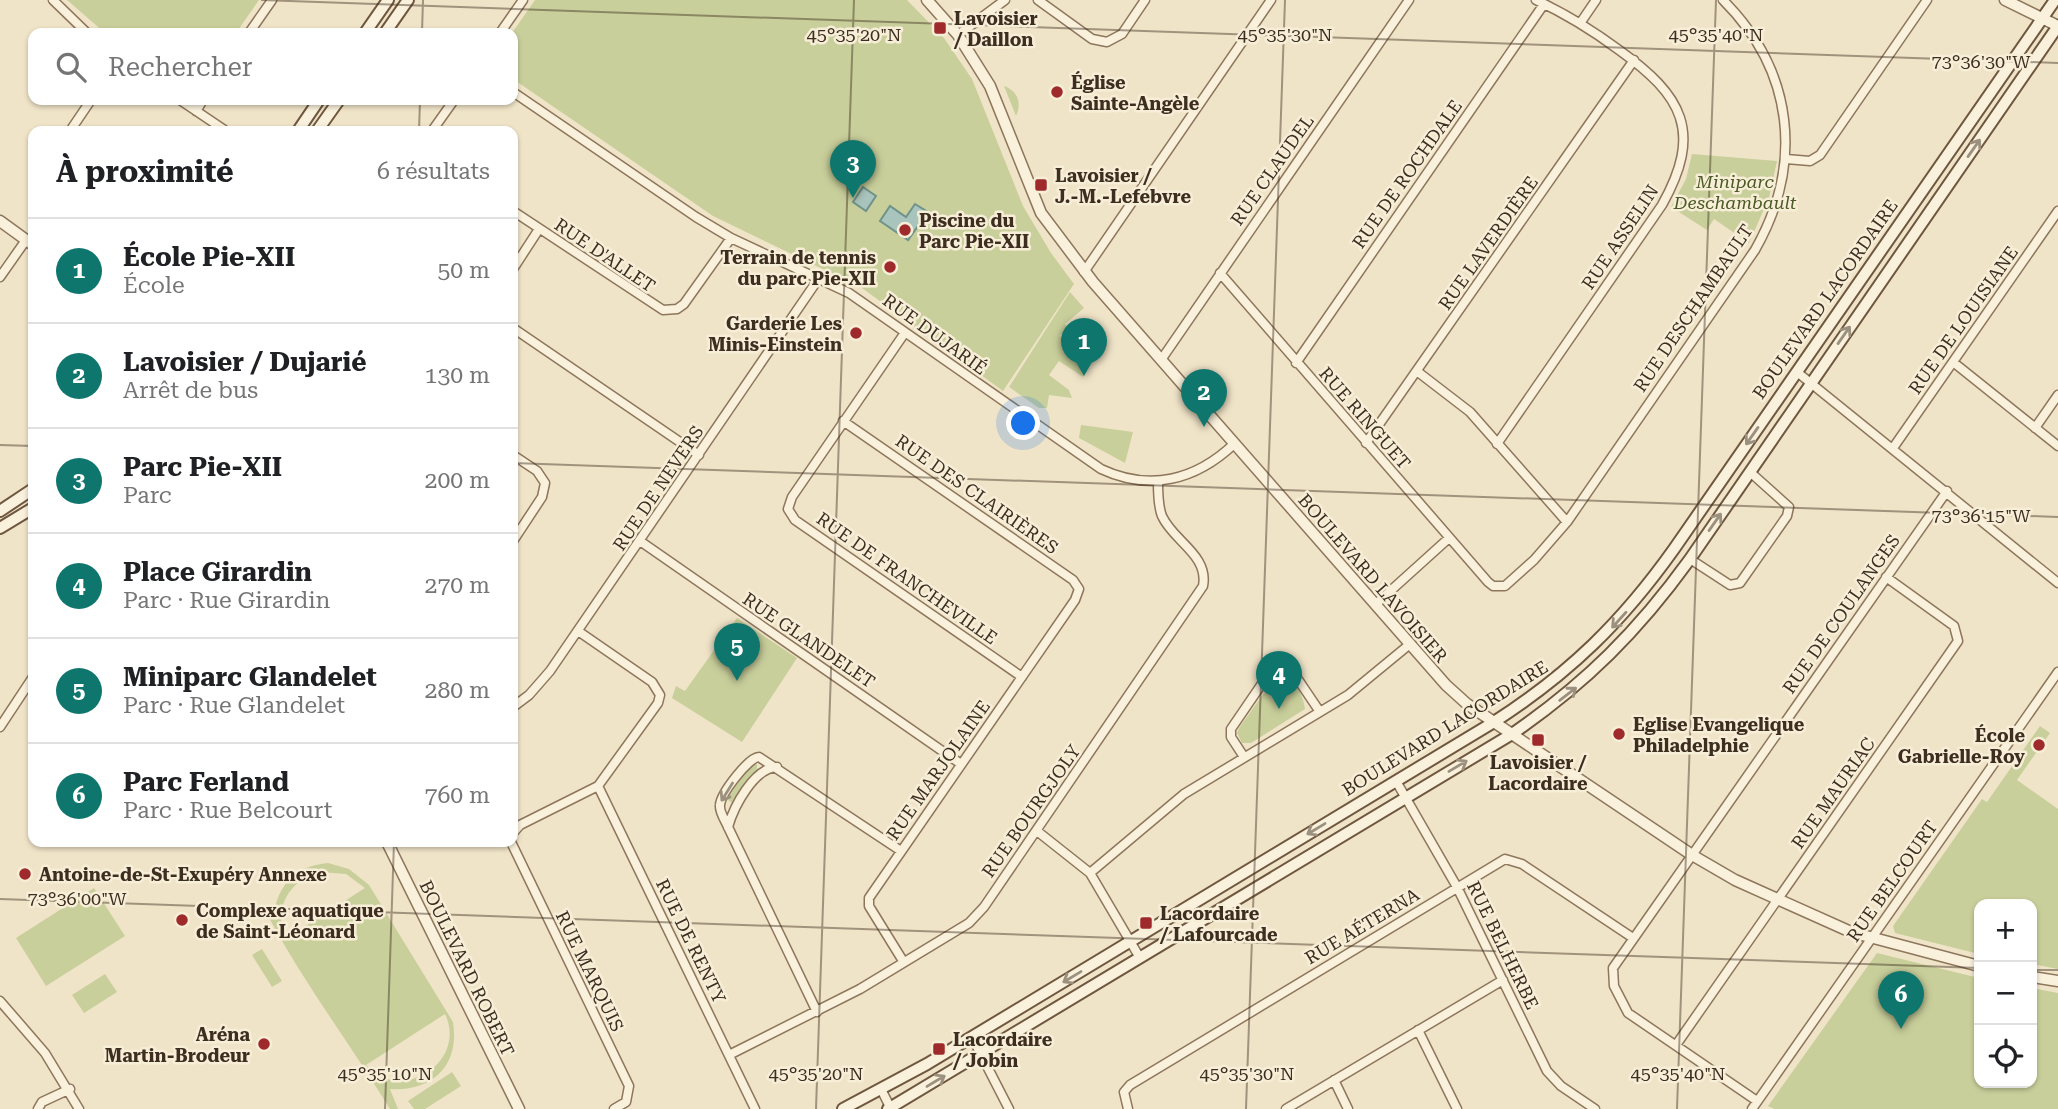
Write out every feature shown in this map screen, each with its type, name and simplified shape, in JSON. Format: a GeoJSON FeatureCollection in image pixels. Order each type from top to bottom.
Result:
{"type":"FeatureCollection","features":[{"type":"Feature","properties":{"kind":"main road"},"geometry":{"type":"LineString","coordinates":[[368,28],[388,0]]}},
{"type":"Feature","properties":{"kind":"main road"},"geometry":{"type":"LineString","coordinates":[[388,28],[408,0]]}},
{"type":"Feature","properties":{"kind":"main road","name":"BOULEVARD LACORDAIRE"},"geometry":{"type":"LineString","coordinates":[[844,1109],[882,1091],[1494,722],[1561,675],[1617,623],[1660,568],[2055,0]]}},
{"type":"Feature","properties":{"kind":"main road","name":"BOULEVARD LACORDAIRE"},"geometry":{"type":"LineString","coordinates":[[890,1109],[1512,734],[1574,690],[1604,663],[1632,634],[1690,559],[2058,26]]}},
{"type":"Feature","properties":{"kind":"main road"},"geometry":{"type":"LineString","coordinates":[[301,126],[316,105]]}},
{"type":"Feature","properties":{"kind":"main road"},"geometry":{"type":"LineString","coordinates":[[321,126],[335,105]]}},
{"type":"Feature","properties":{"kind":"main road"},"geometry":{"type":"LineString","coordinates":[[0,511],[28,492]]}},
{"type":"Feature","properties":{"kind":"main road"},"geometry":{"type":"LineString","coordinates":[[0,528],[28,511]]}},
{"type":"Feature","properties":{"kind":"street"},"geometry":{"type":"LineString","coordinates":[[53,0],[83,28]]}},
{"type":"Feature","properties":{"kind":"street"},"geometry":{"type":"LineString","coordinates":[[252,28],[272,0]]}},
{"type":"Feature","properties":{"kind":"street"},"geometry":{"type":"LineString","coordinates":[[503,28],[523,0]]}},
{"type":"Feature","properties":{"kind":"street","name":"BOULEVARD LAVOISIER"},"geometry":{"type":"LineString","coordinates":[[927,0],[958,35],[990,86],[1041,213],[1084,272],[1377,603],[1446,685],[1466,704],[1692,855],[1777,901],[1871,939],[1974,965]]}},
{"type":"Feature","properties":{"kind":"street"},"geometry":{"type":"LineString","coordinates":[[958,35],[1005,0]]}},
{"type":"Feature","properties":{"kind":"street"},"geometry":{"type":"LineString","coordinates":[[1038,0],[1092,38],[1107,42],[1122,34],[1145,0]]}},
{"type":"Feature","properties":{"kind":"street"},"geometry":{"type":"LineString","coordinates":[[1084,272],[1271,0]]}},
{"type":"Feature","properties":{"kind":"street","name":"RUE CLAUDEL"},"geometry":{"type":"LineString","coordinates":[[1161,360],[1409,0]]}},
{"type":"Feature","properties":{"kind":"street"},"geometry":{"type":"LineString","coordinates":[[1581,22],[1597,0]]}},
{"type":"Feature","properties":{"kind":"street","name":"RUE DESCHAMBAULT"},"geometry":{"type":"LineString","coordinates":[[1489,582],[1498,587],[1510,583],[1567,522],[1755,250],[1777,199],[1786,159],[1782,105],[1775,80],[1751,32],[1723,0]]}},
{"type":"Feature","properties":{"kind":"street"},"geometry":{"type":"LineString","coordinates":[[1786,159],[1810,160],[1820,155],[1927,0]]}},
{"type":"Feature","properties":{"kind":"street"},"geometry":{"type":"LineString","coordinates":[[2005,0],[2058,26]]}},
{"type":"Feature","properties":{"kind":"street","name":"RUE ASSELIN"},"geometry":{"type":"LineString","coordinates":[[1497,444],[1662,205],[1678,172],[1684,144],[1678,110],[1656,77],[1581,22],[1540,2]]}},
{"type":"Feature","properties":{"kind":"street","name":"RUE DE ROCHDALE"},"geometry":{"type":"LineString","coordinates":[[1296,363],[1540,2]]}},
{"type":"Feature","properties":{"kind":"street","name":"RUE LAVERDIÈRE"},"geometry":{"type":"LineString","coordinates":[[1366,443],[1634,60]]}},
{"type":"Feature","properties":{"kind":"street","name":"RUE DUJARIÉ"},"geometry":{"type":"LineString","coordinates":[[518,95],[732,238],[864,302],[904,334],[1101,469],[1127,479],[1158,482],[1191,475],[1207,467],[1234,444]]}},
{"type":"Feature","properties":{"kind":"street"},"geometry":{"type":"LineString","coordinates":[[73,126],[88,105]]}},
{"type":"Feature","properties":{"kind":"street"},"geometry":{"type":"LineString","coordinates":[[187,105],[218,126]]}},
{"type":"Feature","properties":{"kind":"street"},"geometry":{"type":"LineString","coordinates":[[196,111],[200,105]]}},
{"type":"Feature","properties":{"kind":"street"},"geometry":{"type":"LineString","coordinates":[[436,126],[450,105]]}},
{"type":"Feature","properties":{"kind":"street","name":"RUE DE LOUISIANE"},"geometry":{"type":"LineString","coordinates":[[1894,448],[2058,211]]}},
{"type":"Feature","properties":{"kind":"street","name":"RUE D'ALLET"},"geometry":{"type":"LineString","coordinates":[[518,214],[663,310],[677,309],[684,304],[732,238]]}},
{"type":"Feature","properties":{"kind":"street"},"geometry":{"type":"LineString","coordinates":[[0,221],[28,241]]}},
{"type":"Feature","properties":{"kind":"street"},"geometry":{"type":"LineString","coordinates":[[518,261],[539,229]]}},
{"type":"Feature","properties":{"kind":"street"},"geometry":{"type":"LineString","coordinates":[[0,277],[28,243]]}},
{"type":"Feature","properties":{"kind":"street","name":"RUE RINGUET"},"geometry":{"type":"LineString","coordinates":[[1220,273],[1489,582]]}},
{"type":"Feature","properties":{"kind":"street","name":"RUE DE NEVERS"},"geometry":{"type":"LineString","coordinates":[[518,703],[540,684],[578,631],[819,278]]}},
{"type":"Feature","properties":{"kind":"street"},"geometry":{"type":"LineString","coordinates":[[518,331],[699,455]]}},
{"type":"Feature","properties":{"kind":"street"},"geometry":{"type":"LineString","coordinates":[[844,421],[904,334]]}},
{"type":"Feature","properties":{"kind":"street"},"geometry":{"type":"LineString","coordinates":[[1953,362],[2058,446]]}},
{"type":"Feature","properties":{"kind":"street"},"geometry":{"type":"LineString","coordinates":[[1418,372],[1462,405],[1567,522]]}},
{"type":"Feature","properties":{"kind":"street"},"geometry":{"type":"LineString","coordinates":[[1797,372],[1948,491],[2058,583]]}},
{"type":"Feature","properties":{"kind":"street"},"geometry":{"type":"LineString","coordinates":[[2035,428],[2058,395]]}},
{"type":"Feature","properties":{"kind":"street","name":"RUE DE FRANCHEVILLE"},"geometry":{"type":"LineString","coordinates":[[844,421],[792,497],[788,509],[795,520],[1022,677]]}},
{"type":"Feature","properties":{"kind":"street","name":"RUE DES CLAIRIÈRES"},"geometry":{"type":"LineString","coordinates":[[844,421],[1073,580],[1079,589],[1075,600]]}},
{"type":"Feature","properties":{"kind":"street"},"geometry":{"type":"LineString","coordinates":[[518,458],[537,471],[545,483],[542,497],[518,533]]}},
{"type":"Feature","properties":{"kind":"street"},"geometry":{"type":"LineString","coordinates":[[1690,559],[1730,585],[1740,583],[1787,516],[1789,507],[1785,500],[1750,472]]}},
{"type":"Feature","properties":{"kind":"street","name":"RUE BOURGJOLY"},"geometry":{"type":"LineString","coordinates":[[729,1055],[817,1013],[978,914],[1203,586],[1205,578],[1200,563],[1161,513],[1158,482]]}},
{"type":"Feature","properties":{"kind":"street","name":"RUE DE COULANGES"},"geometry":{"type":"LineString","coordinates":[[1676,1045],[1628,1013],[1613,980],[1616,962],[1948,491]]}},
{"type":"Feature","properties":{"kind":"street"},"geometry":{"type":"LineString","coordinates":[[1377,603],[1449,538]]}},
{"type":"Feature","properties":{"kind":"street","name":"RUE GLANDELET"},"geometry":{"type":"LineString","coordinates":[[640,541],[961,764]]}},
{"type":"Feature","properties":{"kind":"street","name":"RUE MAURIAC"},"geometry":{"type":"LineString","coordinates":[[1676,1045],[1958,641],[1954,626],[1886,577]]}},
{"type":"Feature","properties":{"kind":"street","name":"RUE MARJOLAINE"},"geometry":{"type":"LineString","coordinates":[[903,961],[868,902],[1075,600]]}},
{"type":"Feature","properties":{"kind":"street"},"geometry":{"type":"LineString","coordinates":[[518,827],[598,786],[655,709],[660,695],[652,682],[578,631]]}},
{"type":"Feature","properties":{"kind":"street"},"geometry":{"type":"LineString","coordinates":[[1090,873],[1184,794],[1356,689],[1410,644]]}},
{"type":"Feature","properties":{"kind":"street"},"geometry":{"type":"LineString","coordinates":[[1244,757],[1231,737],[1231,729],[1274,666],[1291,669],[1320,712]]}},
{"type":"Feature","properties":{"kind":"street","name":"RUE BELCOURT"},"geometry":{"type":"LineString","coordinates":[[1754,1105],[2058,672]]}},
{"type":"Feature","properties":{"kind":"street"},"geometry":{"type":"LineString","coordinates":[[0,727],[28,685]]}},
{"type":"Feature","properties":{"kind":"street"},"geometry":{"type":"LineString","coordinates":[[817,1013],[727,827],[720,804],[748,761],[760,757],[901,851]]}},
{"type":"Feature","properties":{"kind":"street"},"geometry":{"type":"LineString","coordinates":[[727,827],[733,811],[760,772],[777,767]]}},
{"type":"Feature","properties":{"kind":"street","name":"RUE BELHERBE"},"geometry":{"type":"LineString","coordinates":[[1396,781],[1457,887],[1552,1079],[1595,1109]]}},
{"type":"Feature","properties":{"kind":"street","name":"RUE DE RENTY"},"geometry":{"type":"LineString","coordinates":[[598,786],[755,1109]]}},
{"type":"Feature","properties":{"kind":"street"},"geometry":{"type":"LineString","coordinates":[[1037,831],[1090,873],[1140,958]]}},
{"type":"Feature","properties":{"kind":"street","name":"BOULEVARD ROBERT"},"geometry":{"type":"LineString","coordinates":[[389,847],[519,1109]]}},
{"type":"Feature","properties":{"kind":"street","name":"RUE MARQUIS"},"geometry":{"type":"LineString","coordinates":[[513,847],[629,1086],[626,1102],[614,1109]]}},
{"type":"Feature","properties":{"kind":"street","name":"RUE AÉTERNA"},"geometry":{"type":"LineString","coordinates":[[1128,1109],[1124,1091],[1130,1085],[1500,861],[1511,859],[1633,938]]}},
{"type":"Feature","properties":{"kind":"street"},"geometry":{"type":"LineString","coordinates":[[2037,978],[2058,981]]}},
{"type":"Feature","properties":{"kind":"street"},"geometry":{"type":"LineString","coordinates":[[1286,1109],[1503,980]]}},
{"type":"Feature","properties":{"kind":"street"},"geometry":{"type":"LineString","coordinates":[[0,1001],[29,1033],[69,1089],[79,1109]]}},
{"type":"Feature","properties":{"kind":"street"},"geometry":{"type":"LineString","coordinates":[[1418,1030],[1457,1109]]}},
{"type":"Feature","properties":{"kind":"street"},"geometry":{"type":"LineString","coordinates":[[972,1037],[1009,1109]]}},
{"type":"Feature","properties":{"kind":"street"},"geometry":{"type":"LineString","coordinates":[[1676,1045],[1754,1105]]}},
{"type":"Feature","properties":{"kind":"street"},"geometry":{"type":"LineString","coordinates":[[1334,1080],[1348,1109]]}},
{"type":"Feature","properties":{"kind":"street"},"geometry":{"type":"LineString","coordinates":[[38,1109],[42,1102],[69,1089]]}},
{"type":"Feature","properties":{"kind":"street"},"geometry":{"type":"LineString","coordinates":[[882,1091],[890,1109]]}},
{"type":"Feature","properties":{"kind":"green space"},"geometry":{"type":"Polygon","coordinates":[[[67,0],[259,0],[239,28],[99,28],[67,0]]]}},
{"type":"Feature","properties":{"kind":"green space"},"geometry":{"type":"Polygon","coordinates":[[[535,0],[907,0],[944,38],[972,79],[1023,206],[1051,253],[1074,284],[1003,391],[862,288],[713,216],[518,82],[518,28],[515,28],[535,0]]]}},
{"type":"Feature","properties":{"kind":"green space"},"geometry":{"type":"Polygon","coordinates":[[[1004,86],[1018,98],[1016,116],[1004,86]]]}},
{"type":"Feature","properties":{"kind":"green space","name":"Miniparc Deschambault"},"geometry":{"type":"Polygon","coordinates":[[[1692,154],[1777,161],[1769,198],[1749,243],[1714,219],[1707,230],[1671,207],[1686,179],[1692,154]]]}},
{"type":"Feature","properties":{"kind":"green space"},"geometry":{"type":"Polygon","coordinates":[[[1070,292],[1084,308],[1065,324],[1068,328],[1060,336],[1087,368],[1083,377],[1059,361],[1049,375],[1069,390],[1072,398],[1049,395],[1047,408],[1039,408],[1009,387],[1070,292]]]}},
{"type":"Feature","properties":{"kind":"green space"},"geometry":{"type":"Polygon","coordinates":[[[1081,425],[1133,432],[1125,463],[1079,438],[1081,425]]]}},
{"type":"Feature","properties":{"kind":"green space"},"geometry":{"type":"Polygon","coordinates":[[[737,618],[797,658],[742,742],[672,698],[676,686],[685,691],[737,618]]]}},
{"type":"Feature","properties":{"kind":"green space"},"geometry":{"type":"Polygon","coordinates":[[[1279,672],[1289,678],[1297,688],[1305,709],[1251,743],[1242,743],[1237,733],[1239,728],[1279,672]]]}},
{"type":"Feature","properties":{"kind":"green space"},"geometry":{"type":"Polygon","coordinates":[[[2040,726],[2050,733],[2017,780],[2058,809],[2058,969],[2037,965],[2037,899],[1974,899],[1974,953],[1895,933],[1893,926],[1982,799],[1987,802],[2040,726]]]}},
{"type":"Feature","properties":{"kind":"green space"},"geometry":{"type":"Polygon","coordinates":[[[751,764],[757,764],[757,769],[733,804],[727,799],[751,764]]]}},
{"type":"Feature","properties":{"kind":"green space"},"geometry":{"type":"Polygon","coordinates":[[[328,863],[349,869],[369,885],[453,1022],[452,1051],[440,1073],[419,1086],[390,1089],[398,1109],[390,1109],[268,916],[274,912],[281,892],[292,877],[317,865],[328,863]],[[321,872],[300,881],[286,897],[281,917],[285,939],[365,888],[346,874],[321,872]],[[445,1014],[366,1065],[380,1076],[396,1081],[412,1079],[427,1072],[439,1062],[447,1048],[450,1032],[445,1014]]]}},
{"type":"Feature","properties":{"kind":"green space"},"geometry":{"type":"Polygon","coordinates":[[[94,888],[125,936],[46,986],[16,938],[94,888]]]}},
{"type":"Feature","properties":{"kind":"green space"},"geometry":{"type":"Polygon","coordinates":[[[262,949],[282,981],[272,987],[252,955],[262,949]]]}},
{"type":"Feature","properties":{"kind":"green space"},"geometry":{"type":"Polygon","coordinates":[[[1877,953],[1974,977],[1974,1088],[2037,1088],[2037,989],[2058,993],[2058,1109],[1774,1109],[1768,1106],[1877,953]]]}},
{"type":"Feature","properties":{"kind":"green space"},"geometry":{"type":"Polygon","coordinates":[[[105,974],[117,992],[84,1013],[72,995],[105,974]]]}},
{"type":"Feature","properties":{"kind":"green space"},"geometry":{"type":"Polygon","coordinates":[[[452,1072],[461,1086],[425,1109],[414,1109],[408,1101],[452,1072]]]}},
{"type":"Feature","properties":{"kind":"water"},"geometry":{"type":"Polygon","coordinates":[[[863,187],[876,196],[866,211],[853,202],[863,187]]]}},
{"type":"Feature","properties":{"kind":"water"},"geometry":{"type":"Polygon","coordinates":[[[915,204],[928,212],[908,240],[880,221],[890,206],[906,217],[915,204]]]}},
{"type":"Feature","properties":{"kind":"place","name":"Lavoisier / Daillon"},"geometry":{"type":"Point","coordinates":[940,28]}},
{"type":"Feature","properties":{"kind":"place","name":"Église Sainte-Angèle"},"geometry":{"type":"Point","coordinates":[1057,92]}},
{"type":"Feature","properties":{"kind":"place","name":"Lavoisier / J.-M.-Lefebvre"},"geometry":{"type":"Point","coordinates":[1041,185]}},
{"type":"Feature","properties":{"kind":"place","name":"Parc Pie-XII"},"geometry":{"type":"Point","coordinates":[853,198]}},
{"type":"Feature","properties":{"kind":"place","name":"Piscine du Parc Pie-XII"},"geometry":{"type":"Point","coordinates":[905,230]}},
{"type":"Feature","properties":{"kind":"place","name":"Terrain de tennis du parc Pie-XII"},"geometry":{"type":"Point","coordinates":[890,267]}},
{"type":"Feature","properties":{"kind":"place","name":"Garderie Les Minis-Einstein"},"geometry":{"type":"Point","coordinates":[856,333]}},
{"type":"Feature","properties":{"kind":"place","name":"École Pie-XII"},"geometry":{"type":"Point","coordinates":[1084,376]}},
{"type":"Feature","properties":{"kind":"place","name":"Lavoisier / Dujarié"},"geometry":{"type":"Point","coordinates":[1204,427]}},
{"type":"Feature","properties":{"kind":"place","name":"Miniparc Glandelet"},"geometry":{"type":"Point","coordinates":[737,681]}},
{"type":"Feature","properties":{"kind":"place","name":"Place Girardin"},"geometry":{"type":"Point","coordinates":[1279,709]}},
{"type":"Feature","properties":{"kind":"place","name":"Eglise Evangelique Philadelphie"},"geometry":{"type":"Point","coordinates":[1619,734]}},
{"type":"Feature","properties":{"kind":"place","name":"Lavoisier / Lacordaire"},"geometry":{"type":"Point","coordinates":[1538,740]}},
{"type":"Feature","properties":{"kind":"place","name":"École Gabrielle-Roy"},"geometry":{"type":"Point","coordinates":[2039,745]}},
{"type":"Feature","properties":{"kind":"place","name":"Antoine-de-St-Exupéry Annexe"},"geometry":{"type":"Point","coordinates":[25,874]}},
{"type":"Feature","properties":{"kind":"place","name":"Complexe aquatique de Saint-Léonard"},"geometry":{"type":"Point","coordinates":[182,920]}},
{"type":"Feature","properties":{"kind":"place","name":"Lacordaire / Lafourcade"},"geometry":{"type":"Point","coordinates":[1146,923]}},
{"type":"Feature","properties":{"kind":"place","name":"Parc Ferland"},"geometry":{"type":"Point","coordinates":[1901,1029]}},
{"type":"Feature","properties":{"kind":"place","name":"Aréna Martin-Brodeur"},"geometry":{"type":"Point","coordinates":[264,1044]}},
{"type":"Feature","properties":{"kind":"place","name":"Lacordaire / Jobin"},"geometry":{"type":"Point","coordinates":[939,1049]}}]}
